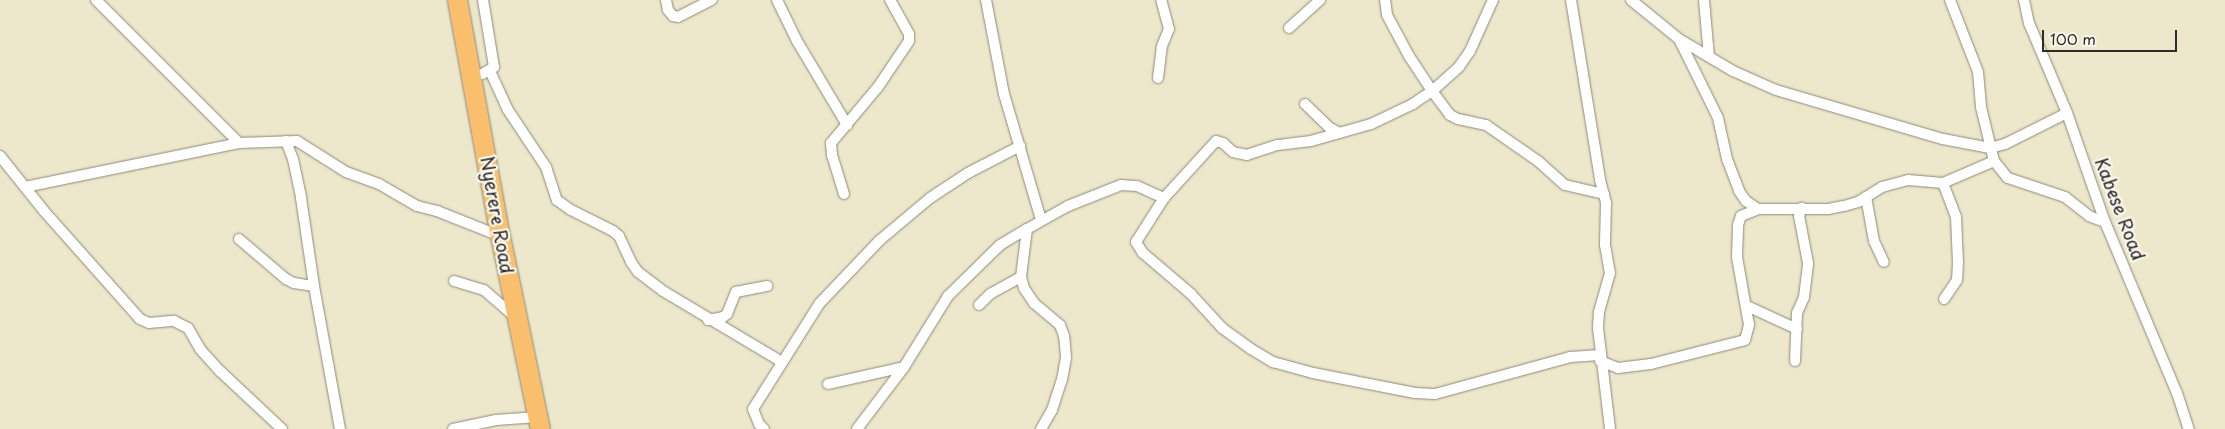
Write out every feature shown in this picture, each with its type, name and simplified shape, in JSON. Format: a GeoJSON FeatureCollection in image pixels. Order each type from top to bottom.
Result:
{"type":"FeatureCollection","features":[{"type":"Feature","properties":{"kind":"highway","name":"Nyerere Road"},"geometry":{"type":"LineString","coordinates":[[457,0],[481,74],[500,236],[539,423]]}},
{"type":"Feature","properties":{"kind":"street"},"geometry":{"type":"LineString","coordinates":[[96,0],[239,143]]}},
{"type":"Feature","properties":{"kind":"street"},"geometry":{"type":"LineString","coordinates":[[483,0],[494,67],[481,74],[508,110],[546,167],[557,200],[571,210],[613,231],[619,236],[631,262],[638,272],[663,291],[708,320],[782,362]]}},
{"type":"Feature","properties":{"kind":"street"},"geometry":{"type":"LineString","coordinates":[[666,0],[668,10],[673,16],[678,17],[712,0]]}},
{"type":"Feature","properties":{"kind":"street"},"geometry":{"type":"LineString","coordinates":[[777,0],[797,41],[847,125]]}},
{"type":"Feature","properties":{"kind":"street"},"geometry":{"type":"LineString","coordinates":[[844,194],[830,149],[831,143],[896,63],[909,41],[909,34],[890,0]]}},
{"type":"Feature","properties":{"kind":"street"},"geometry":{"type":"LineString","coordinates":[[986,0],[1004,94],[1041,220]]}},
{"type":"Feature","properties":{"kind":"street"},"geometry":{"type":"LineString","coordinates":[[1158,78],[1160,52],[1169,29],[1161,0]]}},
{"type":"Feature","properties":{"kind":"street"},"geometry":{"type":"LineString","coordinates":[[1288,28],[1320,0]]}},
{"type":"Feature","properties":{"kind":"street"},"geometry":{"type":"LineString","coordinates":[[1385,0],[1387,15],[1409,56],[1432,92],[1450,115],[1458,119],[1486,125],[1538,161],[1565,184],[1604,194]]}},
{"type":"Feature","properties":{"kind":"street"},"geometry":{"type":"LineString","coordinates":[[1493,0],[1470,51],[1459,67],[1432,92],[1388,118],[1311,141],[1277,145],[1248,155],[1233,152],[1222,142],[1216,141],[1164,198],[1137,240],[1139,248],[1191,294],[1222,328],[1262,357],[1273,362],[1338,379],[1415,393],[1435,394],[1570,357],[1600,358],[1612,367],[1623,368],[1676,359],[1712,347],[1741,342],[1748,336],[1747,306],[1737,257],[1738,225],[1741,216],[1758,209],[1781,210],[1844,206],[1866,197],[1882,187],[1908,180],[1943,183],[1994,161]]}},
{"type":"Feature","properties":{"kind":"street"},"geometry":{"type":"LineString","coordinates":[[1571,0],[1607,210],[1605,245],[1610,273],[1598,328],[1600,358],[1610,429]]}},
{"type":"Feature","properties":{"kind":"street"},"geometry":{"type":"LineString","coordinates":[[1632,0],[1679,39],[1733,71],[1776,90],[1943,138],[1990,148],[2005,144],[2067,112]]}},
{"type":"Feature","properties":{"kind":"street"},"geometry":{"type":"LineString","coordinates":[[1704,0],[1709,58]]}},
{"type":"Feature","properties":{"kind":"street"},"geometry":{"type":"LineString","coordinates":[[1950,0],[1978,72],[1981,107],[1994,161],[2008,178],[2064,197],[2089,216],[2105,222]]}},
{"type":"Feature","properties":{"kind":"street","name":"Kabese Road"},"geometry":{"type":"LineString","coordinates":[[2024,0],[2029,23],[2067,112],[2105,222],[2177,393],[2189,429]]}},
{"type":"Feature","properties":{"kind":"street"},"geometry":{"type":"LineString","coordinates":[[1679,39],[1718,118],[1728,159],[1739,190],[1746,201],[1758,209]]}},
{"type":"Feature","properties":{"kind":"street"},"geometry":{"type":"LineString","coordinates":[[1305,104],[1330,128],[1340,133]]}},
{"type":"Feature","properties":{"kind":"street"},"geometry":{"type":"LineString","coordinates":[[286,141],[301,198],[314,286],[340,429]]}},
{"type":"Feature","properties":{"kind":"street"},"geometry":{"type":"LineString","coordinates":[[25,187],[239,143],[297,141],[346,172],[379,184],[417,206],[437,211],[500,236]]}},
{"type":"Feature","properties":{"kind":"street"},"geometry":{"type":"LineString","coordinates":[[764,429],[759,424],[753,409],[819,304],[880,240],[930,198],[968,173],[1020,146]]}},
{"type":"Feature","properties":{"kind":"street"},"geometry":{"type":"LineString","coordinates":[[0,156],[140,319],[149,323],[174,320],[188,328],[200,349],[220,371],[282,429]]}},
{"type":"Feature","properties":{"kind":"street"},"geometry":{"type":"LineString","coordinates":[[1943,183],[1956,217],[1958,262],[1957,280],[1944,299]]}},
{"type":"Feature","properties":{"kind":"street"},"geometry":{"type":"LineString","coordinates":[[857,429],[904,367],[948,296],[1000,245],[1068,206],[1121,185],[1137,186],[1164,198]]}},
{"type":"Feature","properties":{"kind":"street"},"geometry":{"type":"LineString","coordinates":[[1866,197],[1874,240],[1884,262]]}},
{"type":"Feature","properties":{"kind":"street"},"geometry":{"type":"LineString","coordinates":[[1795,361],[1797,314],[1804,297],[1808,263],[1799,216],[1802,208]]}},
{"type":"Feature","properties":{"kind":"street"},"geometry":{"type":"LineString","coordinates":[[1026,229],[1021,277],[1028,296],[1060,324],[1064,336],[1066,357],[1062,380],[1052,410],[1041,429]]}},
{"type":"Feature","properties":{"kind":"street"},"geometry":{"type":"LineString","coordinates":[[239,239],[286,279],[294,283],[314,286]]}},
{"type":"Feature","properties":{"kind":"street"},"geometry":{"type":"LineString","coordinates":[[979,305],[990,294],[1021,277]]}},
{"type":"Feature","properties":{"kind":"street"},"geometry":{"type":"LineString","coordinates":[[454,281],[484,290],[517,318]]}},
{"type":"Feature","properties":{"kind":"street"},"geometry":{"type":"LineString","coordinates":[[708,320],[723,317],[727,314],[736,292],[767,286]]}},
{"type":"Feature","properties":{"kind":"street"},"geometry":{"type":"LineString","coordinates":[[1747,306],[1772,315],[1797,329]]}},
{"type":"Feature","properties":{"kind":"street"},"geometry":{"type":"LineString","coordinates":[[828,384],[904,367]]}},
{"type":"Feature","properties":{"kind":"street"},"geometry":{"type":"LineString","coordinates":[[453,429],[467,428],[496,420],[539,423]]}}]}
